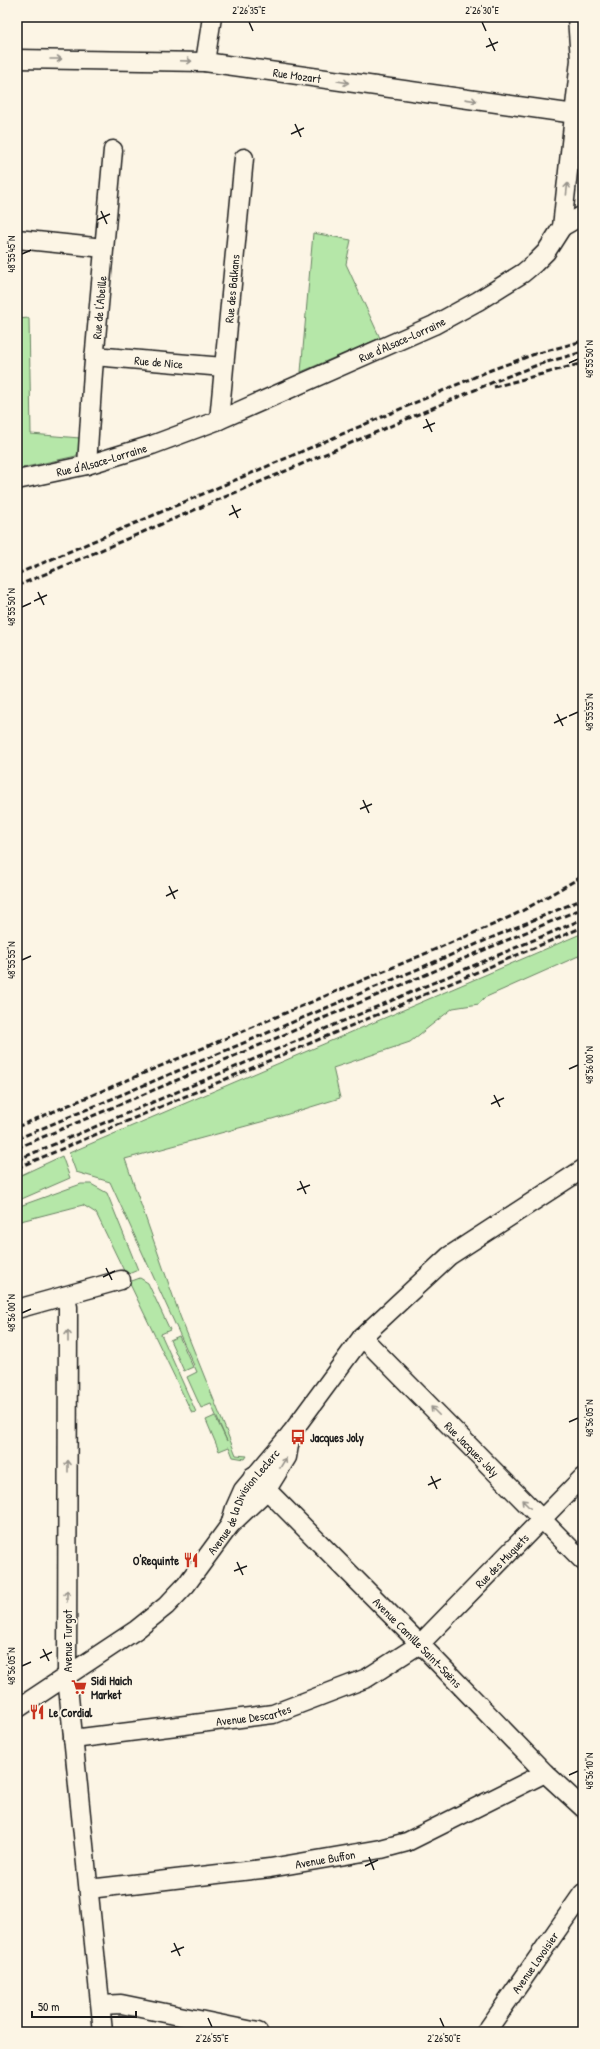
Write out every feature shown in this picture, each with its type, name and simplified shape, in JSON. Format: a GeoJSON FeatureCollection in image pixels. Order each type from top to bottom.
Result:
{"type":"FeatureCollection","features":[{"type":"Feature","properties":{"kind":"street"},"geometry":{"type":"LineString","coordinates":[[205,62],[212,17]]}},
{"type":"Feature","properties":{"kind":"street","name":"Rue d'Alsace-Lorraine"},"geometry":{"type":"LineString","coordinates":[[17,480],[88,465],[152,445],[219,420],[434,325],[478,301],[523,273],[551,246],[562,228],[580,60],[577,17]]}},
{"type":"Feature","properties":{"kind":"street","name":"Rue Mozart"},"geometry":{"type":"LineString","coordinates":[[17,59],[205,62],[575,114]]}},
{"type":"Feature","properties":{"kind":"street","name":"Rue de l'Abeille"},"geometry":{"type":"LineString","coordinates":[[88,465],[88,437],[94,356],[113,150]]}},
{"type":"Feature","properties":{"kind":"street","name":"Rue des Balkans"},"geometry":{"type":"LineString","coordinates":[[219,420],[244,158]]}},
{"type":"Feature","properties":{"kind":"street"},"geometry":{"type":"LineString","coordinates":[[562,228],[583,215]]}},
{"type":"Feature","properties":{"kind":"street"},"geometry":{"type":"LineString","coordinates":[[17,239],[104,248]]}},
{"type":"Feature","properties":{"kind":"street","name":"Rue de Nice"},"geometry":{"type":"LineString","coordinates":[[94,356],[223,367]]}},
{"type":"Feature","properties":{"kind":"street","name":"Avenue de la Division Leclerc"},"geometry":{"type":"LineString","coordinates":[[17,1709],[130,1634],[166,1606],[186,1585],[230,1525],[235,1508],[243,1490],[253,1476],[292,1432],[362,1337],[449,1256],[583,1169]]}},
{"type":"Feature","properties":{"kind":"street"},"geometry":{"type":"LineString","coordinates":[[17,1309],[121,1280]]}},
{"type":"Feature","properties":{"kind":"street","name":"Avenue Turgot"},"geometry":{"type":"LineString","coordinates":[[66,1296],[68,1306],[67,1677],[90,1889],[103,2032]]}},
{"type":"Feature","properties":{"kind":"street","name":"Rue Jacques Joly"},"geometry":{"type":"LineString","coordinates":[[362,1337],[583,1561]]}},
{"type":"Feature","properties":{"kind":"street"},"geometry":{"type":"LineString","coordinates":[[230,1525],[266,1491],[287,1457],[292,1432]]}},
{"type":"Feature","properties":{"kind":"street","name":"Avenue Camille Saint-Saëns"},"geometry":{"type":"LineString","coordinates":[[253,1476],[266,1491],[420,1644],[545,1773],[583,1808]]}},
{"type":"Feature","properties":{"kind":"street","name":"Rue des Muguets"},"geometry":{"type":"LineString","coordinates":[[420,1644],[583,1477]]}},
{"type":"Feature","properties":{"kind":"street","name":"Avenue Descartes"},"geometry":{"type":"LineString","coordinates":[[73,1739],[273,1714],[367,1678],[420,1644]]}},
{"type":"Feature","properties":{"kind":"street","name":"Avenue Buffon"},"geometry":{"type":"LineString","coordinates":[[90,1889],[270,1868],[388,1847],[407,1842],[545,1773]]}},
{"type":"Feature","properties":{"kind":"street","name":"Avenue Lavoisier"},"geometry":{"type":"LineString","coordinates":[[486,2032],[583,1893]]}},
{"type":"Feature","properties":{"kind":"street"},"geometry":{"type":"LineString","coordinates":[[101,2005],[121,2004],[258,2032]]}},
{"type":"Feature","properties":{"kind":"green space"},"geometry":{"type":"Polygon","coordinates":[[[313,233],[351,240],[346,264],[380,338],[301,372],[313,233]]]}},
{"type":"Feature","properties":{"kind":"green space"},"geometry":{"type":"Polygon","coordinates":[[[29,318],[31,434],[80,438],[79,451],[76,456],[17,469],[17,319],[29,318]]]}},
{"type":"Feature","properties":{"kind":"green space"},"geometry":{"type":"Polygon","coordinates":[[[583,933],[583,954],[484,998],[479,1004],[453,1008],[410,1042],[333,1068],[340,1098],[272,1119],[125,1159],[180,1316],[236,1455],[247,1456],[245,1459],[233,1457],[229,1447],[219,1451],[206,1420],[215,1416],[227,1441],[211,1404],[201,1408],[187,1377],[197,1372],[110,1182],[76,1172],[69,1153],[583,933]]]}},
{"type":"Feature","properties":{"kind":"green space"},"geometry":{"type":"Polygon","coordinates":[[[62,1156],[70,1178],[17,1201],[17,1177],[62,1156]]]}},
{"type":"Feature","properties":{"kind":"green space"},"geometry":{"type":"Polygon","coordinates":[[[81,1184],[91,1184],[107,1193],[138,1270],[126,1275],[96,1213],[83,1205],[17,1222],[17,1207],[81,1184]]]}},
{"type":"Feature","properties":{"kind":"green space"},"geometry":{"type":"Polygon","coordinates":[[[140,1278],[148,1283],[170,1330],[161,1334],[196,1412],[192,1413],[129,1282],[140,1278]]]}},
{"type":"Feature","properties":{"kind":"green space"},"geometry":{"type":"Polygon","coordinates":[[[179,1336],[193,1367],[184,1371],[170,1340],[179,1336]]]}},
{"type":"Feature","properties":{"kind":"railway"},"geometry":{"type":"LineString","coordinates":[[17,574],[491,370],[535,354],[583,341]]}},
{"type":"Feature","properties":{"kind":"railway"},"geometry":{"type":"LineString","coordinates":[[17,586],[498,380],[540,364],[583,352]]}},
{"type":"Feature","properties":{"kind":"railway"},"geometry":{"type":"LineString","coordinates":[[494,387],[583,363]]}},
{"type":"Feature","properties":{"kind":"railway"},"geometry":{"type":"LineString","coordinates":[[17,1127],[495,924],[522,911],[583,876]]}},
{"type":"Feature","properties":{"kind":"railway"},"geometry":{"type":"LineString","coordinates":[[17,1139],[583,899]]}},
{"type":"Feature","properties":{"kind":"railway"},"geometry":{"type":"LineString","coordinates":[[17,1148],[583,908]]}},
{"type":"Feature","properties":{"kind":"railway"},"geometry":{"type":"LineString","coordinates":[[17,1160],[583,919]]}},
{"type":"Feature","properties":{"kind":"railway"},"geometry":{"type":"LineString","coordinates":[[17,1168],[583,927]]}},
{"type":"Feature","properties":{"kind":"place","name":"Jacques Joly"},"geometry":{"type":"Point","coordinates":[298,1437]}},
{"type":"Feature","properties":{"kind":"place","name":"O'Requinte"},"geometry":{"type":"Point","coordinates":[191,1560]}},
{"type":"Feature","properties":{"kind":"place","name":"Sidi Haich Market"},"geometry":{"type":"Point","coordinates":[79,1687]}},
{"type":"Feature","properties":{"kind":"place","name":"Le Cordial"},"geometry":{"type":"Point","coordinates":[37,1712]}}]}
